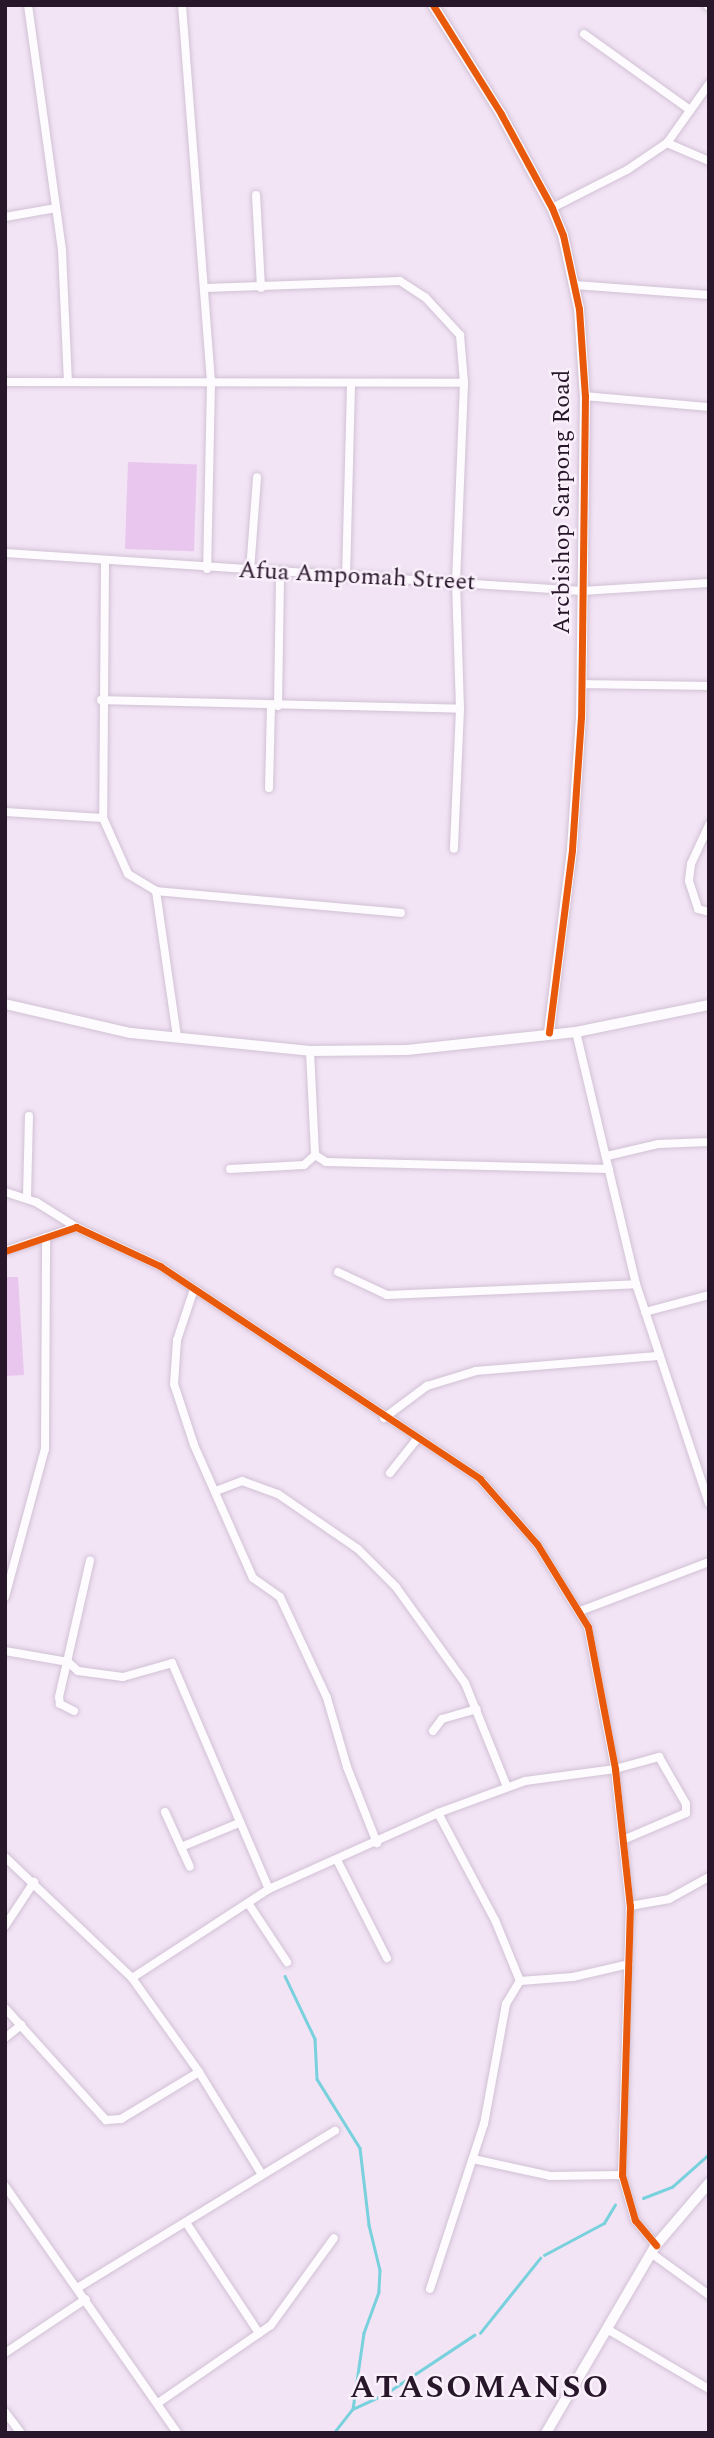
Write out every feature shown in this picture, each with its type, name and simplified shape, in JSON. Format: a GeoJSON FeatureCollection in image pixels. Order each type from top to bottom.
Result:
{"type":"FeatureCollection","features":[{"type":"Feature","properties":{"kind":"street"},"geometry":{"type":"LineString","coordinates":[[28,5],[63,263],[68,382]]}},
{"type":"Feature","properties":{"kind":"street"},"geometry":{"type":"LineString","coordinates":[[183,5],[211,383],[207,569]]}},
{"type":"Feature","properties":{"kind":"street","name":"Arcbishop Sarpong Road"},"geometry":{"type":"LineString","coordinates":[[433,5],[501,114],[552,208],[575,285],[585,396],[582,684],[572,850],[549,1033]]}},
{"type":"Feature","properties":{"kind":"street"},"geometry":{"type":"LineString","coordinates":[[584,34],[690,110]]}},
{"type":"Feature","properties":{"kind":"street"},"geometry":{"type":"LineString","coordinates":[[552,208],[626,170],[667,143],[709,84]]}},
{"type":"Feature","properties":{"kind":"street"},"geometry":{"type":"LineString","coordinates":[[667,143],[709,161]]}},
{"type":"Feature","properties":{"kind":"street"},"geometry":{"type":"LineString","coordinates":[[256,195],[261,288]]}},
{"type":"Feature","properties":{"kind":"street"},"geometry":{"type":"LineString","coordinates":[[5,217],[56,208]]}},
{"type":"Feature","properties":{"kind":"street"},"geometry":{"type":"LineString","coordinates":[[206,288],[400,281],[413,286],[460,335],[464,383],[456,582],[460,709],[454,849]]}},
{"type":"Feature","properties":{"kind":"street"},"geometry":{"type":"LineString","coordinates":[[575,285],[709,295]]}},
{"type":"Feature","properties":{"kind":"street"},"geometry":{"type":"LineString","coordinates":[[5,382],[464,383]]}},
{"type":"Feature","properties":{"kind":"street"},"geometry":{"type":"LineString","coordinates":[[346,577],[351,384]]}},
{"type":"Feature","properties":{"kind":"street"},"geometry":{"type":"LineString","coordinates":[[585,396],[709,407]]}},
{"type":"Feature","properties":{"kind":"street"},"geometry":{"type":"LineString","coordinates":[[250,571],[257,477]]}},
{"type":"Feature","properties":{"kind":"street","name":"Afua Ampomah Street"},"geometry":{"type":"LineString","coordinates":[[5,553],[207,569],[582,591],[709,583]]}},
{"type":"Feature","properties":{"kind":"street"},"geometry":{"type":"LineString","coordinates":[[105,562],[101,700],[103,818],[128,874],[156,891],[401,913]]}},
{"type":"Feature","properties":{"kind":"street"},"geometry":{"type":"LineString","coordinates":[[269,788],[280,573]]}},
{"type":"Feature","properties":{"kind":"street"},"geometry":{"type":"LineString","coordinates":[[582,684],[709,686]]}},
{"type":"Feature","properties":{"kind":"street"},"geometry":{"type":"LineString","coordinates":[[101,700],[460,709]]}},
{"type":"Feature","properties":{"kind":"street"},"geometry":{"type":"LineString","coordinates":[[5,812],[103,818]]}},
{"type":"Feature","properties":{"kind":"street"},"geometry":{"type":"LineString","coordinates":[[709,825],[691,864],[689,881],[695,905],[709,912]]}},
{"type":"Feature","properties":{"kind":"street"},"geometry":{"type":"LineString","coordinates":[[156,891],[177,1035]]}},
{"type":"Feature","properties":{"kind":"street"},"geometry":{"type":"LineString","coordinates":[[5,1003],[131,1033],[177,1035],[310,1051],[407,1049],[576,1032],[709,1005]]}},
{"type":"Feature","properties":{"kind":"street"},"geometry":{"type":"LineString","coordinates":[[576,1032],[636,1284],[709,1503]]}},
{"type":"Feature","properties":{"kind":"street"},"geometry":{"type":"LineString","coordinates":[[310,1051],[315,1155]]}},
{"type":"Feature","properties":{"kind":"street"},"geometry":{"type":"LineString","coordinates":[[27,1197],[29,1116]]}},
{"type":"Feature","properties":{"kind":"street"},"geometry":{"type":"LineString","coordinates":[[607,1156],[658,1144],[709,1142]]}},
{"type":"Feature","properties":{"kind":"street"},"geometry":{"type":"LineString","coordinates":[[315,1155],[326,1162],[609,1169]]}},
{"type":"Feature","properties":{"kind":"street"},"geometry":{"type":"LineString","coordinates":[[230,1169],[304,1165],[315,1155]]}},
{"type":"Feature","properties":{"kind":"street"},"geometry":{"type":"LineString","coordinates":[[5,1192],[27,1197],[76,1227],[160,1266],[497,1494],[537,1544],[580,1611],[592,1639],[615,1769],[630,1906],[622,2175],[635,2220],[654,2249],[709,2295]]}},
{"type":"Feature","properties":{"kind":"street"},"geometry":{"type":"LineString","coordinates":[[5,1251],[76,1227]]}},
{"type":"Feature","properties":{"kind":"street"},"geometry":{"type":"LineString","coordinates":[[5,1597],[45,1449],[46,1237]]}},
{"type":"Feature","properties":{"kind":"street"},"geometry":{"type":"LineString","coordinates":[[338,1272],[387,1295],[636,1284]]}},
{"type":"Feature","properties":{"kind":"street"},"geometry":{"type":"LineString","coordinates":[[194,1289],[177,1340],[173,1374],[194,1445],[254,1578],[280,1597],[327,1699],[347,1767],[377,1843]]}},
{"type":"Feature","properties":{"kind":"street"},"geometry":{"type":"LineString","coordinates":[[645,1312],[709,1295]]}},
{"type":"Feature","properties":{"kind":"street"},"geometry":{"type":"LineString","coordinates":[[384,1418],[427,1386],[477,1371],[659,1356]]}},
{"type":"Feature","properties":{"kind":"street"},"geometry":{"type":"LineString","coordinates":[[390,1473],[417,1439]]}},
{"type":"Feature","properties":{"kind":"street"},"geometry":{"type":"LineString","coordinates":[[216,1490],[249,1482],[278,1494],[358,1549],[426,1626],[477,1709],[507,1787]]}},
{"type":"Feature","properties":{"kind":"street"},"geometry":{"type":"LineString","coordinates":[[74,1711],[58,1701],[90,1560]]}},
{"type":"Feature","properties":{"kind":"street"},"geometry":{"type":"LineString","coordinates":[[580,1611],[709,1562]]}},
{"type":"Feature","properties":{"kind":"street"},"geometry":{"type":"LineString","coordinates":[[5,1651],[68,1662],[78,1671],[132,1678],[172,1663],[269,1889]]}},
{"type":"Feature","properties":{"kind":"street"},"geometry":{"type":"LineString","coordinates":[[433,1731],[442,1720],[477,1709]]}},
{"type":"Feature","properties":{"kind":"street"},"geometry":{"type":"LineString","coordinates":[[132,1978],[269,1889],[338,1862],[438,1813],[542,1777],[615,1769],[663,1759],[687,1808],[682,1815],[623,1840]]}},
{"type":"Feature","properties":{"kind":"street"},"geometry":{"type":"LineString","coordinates":[[165,1812],[190,1867]]}},
{"type":"Feature","properties":{"kind":"street"},"geometry":{"type":"LineString","coordinates":[[438,1813],[495,1920],[520,1981]]}},
{"type":"Feature","properties":{"kind":"street"},"geometry":{"type":"LineString","coordinates":[[181,1847],[239,1822]]}},
{"type":"Feature","properties":{"kind":"street"},"geometry":{"type":"LineString","coordinates":[[5,1857],[132,1978],[199,2072],[261,2173]]}},
{"type":"Feature","properties":{"kind":"street"},"geometry":{"type":"LineString","coordinates":[[338,1862],[387,1958]]}},
{"type":"Feature","properties":{"kind":"street"},"geometry":{"type":"LineString","coordinates":[[630,1906],[669,1899],[709,1877]]}},
{"type":"Feature","properties":{"kind":"street"},"geometry":{"type":"LineString","coordinates":[[5,1926],[34,1882]]}},
{"type":"Feature","properties":{"kind":"street"},"geometry":{"type":"LineString","coordinates":[[248,1903],[287,1962]]}},
{"type":"Feature","properties":{"kind":"street"},"geometry":{"type":"LineString","coordinates":[[520,1981],[573,1977],[629,1964]]}},
{"type":"Feature","properties":{"kind":"street"},"geometry":{"type":"LineString","coordinates":[[429,2290],[473,2159],[494,2084],[506,2004],[520,1981]]}},
{"type":"Feature","properties":{"kind":"street"},"geometry":{"type":"LineString","coordinates":[[5,2008],[106,2120],[121,2119],[199,2072]]}},
{"type":"Feature","properties":{"kind":"street"},"geometry":{"type":"LineString","coordinates":[[5,2038],[21,2025]]}},
{"type":"Feature","properties":{"kind":"street"},"geometry":{"type":"LineString","coordinates":[[79,2287],[187,2224],[261,2173],[335,2131]]}},
{"type":"Feature","properties":{"kind":"street"},"geometry":{"type":"LineString","coordinates":[[473,2159],[550,2176],[622,2175]]}},
{"type":"Feature","properties":{"kind":"street"},"geometry":{"type":"LineString","coordinates":[[546,2433],[654,2249],[709,2182]]}},
{"type":"Feature","properties":{"kind":"street"},"geometry":{"type":"LineString","coordinates":[[5,2186],[79,2287],[177,2433]]}},
{"type":"Feature","properties":{"kind":"street"},"geometry":{"type":"LineString","coordinates":[[5,2203],[15,2197]]}},
{"type":"Feature","properties":{"kind":"street"},"geometry":{"type":"LineString","coordinates":[[187,2224],[259,2333]]}},
{"type":"Feature","properties":{"kind":"street"},"geometry":{"type":"LineString","coordinates":[[159,2403],[271,2325],[334,2238]]}},
{"type":"Feature","properties":{"kind":"street"},"geometry":{"type":"LineString","coordinates":[[5,2353],[86,2299]]}},
{"type":"Feature","properties":{"kind":"street"},"geometry":{"type":"LineString","coordinates":[[607,2329],[709,2389]]}},
{"type":"Feature","properties":{"kind":"street"},"geometry":{"type":"LineString","coordinates":[[5,2412],[21,2433]]}},
{"type":"Feature","properties":{"kind":"shaded area"},"geometry":{"type":"Polygon","coordinates":[[[128,462],[197,464],[194,551],[125,549],[128,462]]]}},
{"type":"Feature","properties":{"kind":"shaded area"},"geometry":{"type":"Polygon","coordinates":[[[5,1277],[18,1277],[24,1375],[5,1376],[5,1277]]]}},
{"type":"Feature","properties":{"kind":"waterway"},"geometry":{"type":"LineString","coordinates":[[285,1976],[315,2039],[317,2079],[360,2148],[369,2225],[380,2270],[379,2292],[364,2333],[353,2409],[334,2433]]}},
{"type":"Feature","properties":{"kind":"waterway"},"geometry":{"type":"LineString","coordinates":[[643,2198],[672,2187],[709,2154]]}},
{"type":"Feature","properties":{"kind":"waterway"},"geometry":{"type":"LineString","coordinates":[[544,2255],[604,2223],[615,2205]]}},
{"type":"Feature","properties":{"kind":"waterway"},"geometry":{"type":"LineString","coordinates":[[480,2333],[540,2258]]}},
{"type":"Feature","properties":{"kind":"waterway"},"geometry":{"type":"LineString","coordinates":[[355,2408],[385,2394],[474,2335]]}},
{"type":"Feature","properties":{"kind":"cycle path"},"geometry":{"type":"LineString","coordinates":[[433,5],[501,114],[552,208],[563,235],[579,309],[585,396],[581,717],[572,850],[549,1033]]}},
{"type":"Feature","properties":{"kind":"cycle path"},"geometry":{"type":"LineString","coordinates":[[5,1251],[76,1227],[160,1266],[480,1479],[537,1544],[588,1627],[615,1769],[630,1906],[622,2175],[635,2220],[656,2245]]}},
{"type":"Feature","properties":{"kind":"district","name":"ATASOMANSO"},"geometry":{"type":"Point","coordinates":[480,2388]}}]}
